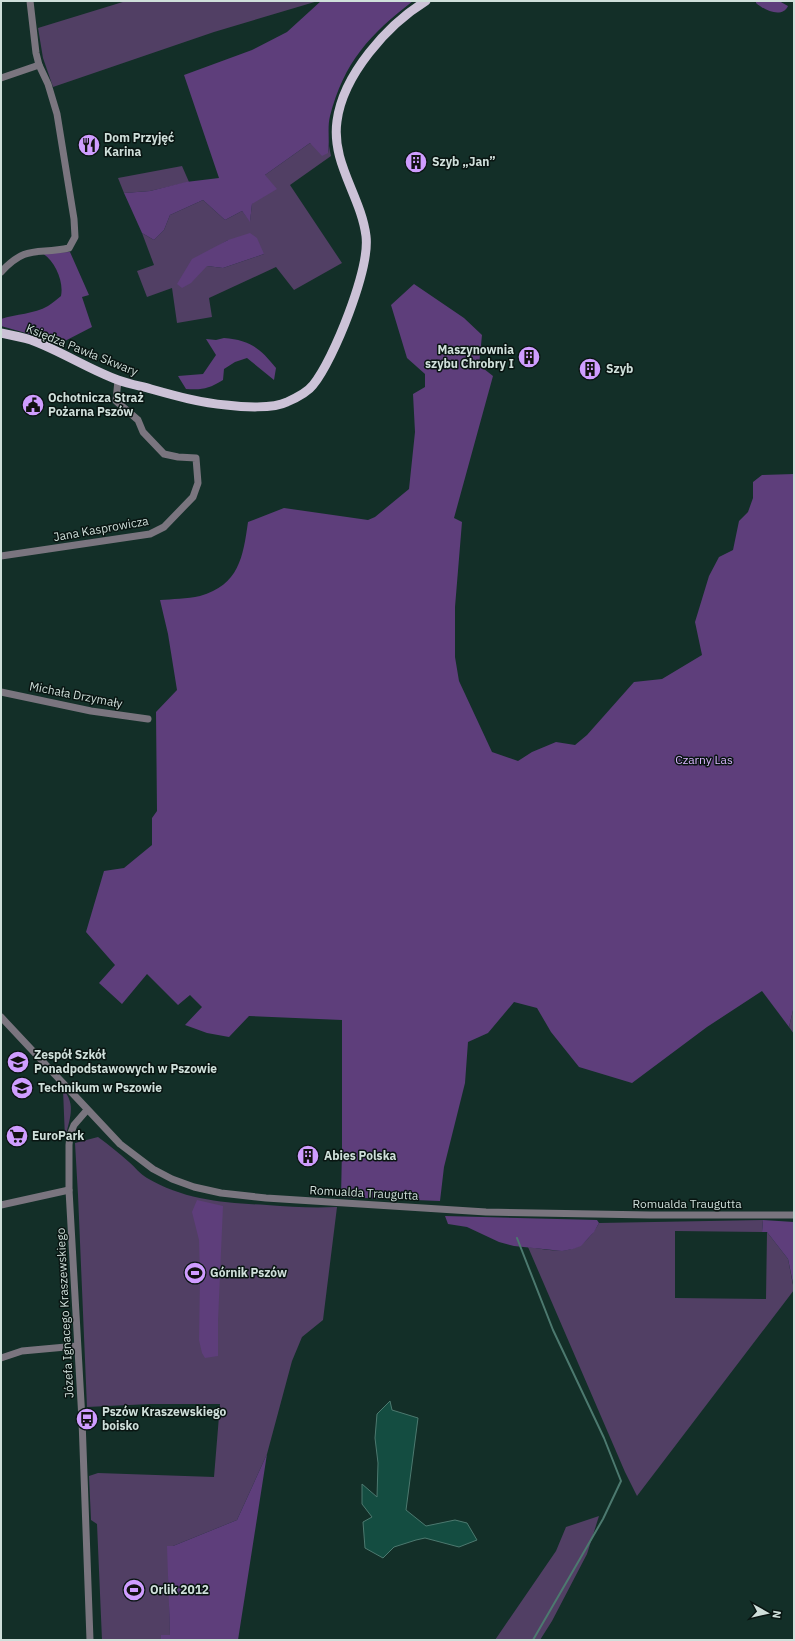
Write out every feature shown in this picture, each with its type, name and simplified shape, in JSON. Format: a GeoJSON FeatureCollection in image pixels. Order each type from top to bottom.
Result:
{"type":"FeatureCollection","features":[{"type":"Feature","properties":{"kind":"main road","name":"Księdza Pawła Skwary"},"geometry":{"type":"LineString","coordinates":[[1,333],[32,340],[118,380],[191,400],[227,405],[267,406],[285,404],[312,387],[328,363],[337,344],[362,275],[366,253],[364,224],[346,178],[337,146],[336,124],[340,104],[358,70],[377,44],[399,22],[426,1]]}},
{"type":"Feature","properties":{"kind":"street"},"geometry":{"type":"LineString","coordinates":[[1,272],[16,259],[26,253],[69,248],[75,237],[74,219],[57,114],[48,84],[39,65],[36,53],[30,1]]}},
{"type":"Feature","properties":{"kind":"street"},"geometry":{"type":"LineString","coordinates":[[1,78],[39,65]]}},
{"type":"Feature","properties":{"kind":"street","name":"Jana Kasprowicza"},"geometry":{"type":"LineString","coordinates":[[1,556],[150,534],[164,527],[193,497],[198,483],[196,458],[178,457],[164,454],[143,432],[138,420],[116,401],[118,380]]}},
{"type":"Feature","properties":{"kind":"street","name":"Michała Drzymały"},"geometry":{"type":"LineString","coordinates":[[1,692],[91,711],[148,719]]}},
{"type":"Feature","properties":{"kind":"street","name":"Romualda Traugutta"},"geometry":{"type":"LineString","coordinates":[[1,1017],[120,1144],[153,1169],[172,1179],[194,1187],[221,1193],[298,1201],[486,1212],[794,1215]]}},
{"type":"Feature","properties":{"kind":"street","name":"Józefa Ignacego Kraszewskiego"},"geometry":{"type":"LineString","coordinates":[[87,1110],[76,1122],[70,1135],[68,1145],[90,1640]]}},
{"type":"Feature","properties":{"kind":"street"},"geometry":{"type":"LineString","coordinates":[[1,1205],[69,1190]]}},
{"type":"Feature","properties":{"kind":"street"},"geometry":{"type":"LineString","coordinates":[[1,1358],[22,1351],[77,1346]]}},
{"type":"Feature","properties":{"kind":"shaded area"},"geometry":{"type":"Polygon","coordinates":[[[126,1],[318,1],[214,32],[53,87],[43,58],[38,28],[126,1]]]}},
{"type":"Feature","properties":{"kind":"shaded area"},"geometry":{"type":"Polygon","coordinates":[[[310,143],[328,153],[329,146],[331,156],[290,185],[342,263],[294,290],[276,267],[209,298],[212,317],[177,323],[172,288],[147,297],[137,271],[154,265],[142,233],[154,240],[164,230],[170,215],[203,200],[225,220],[242,211],[250,221],[252,204],[265,175],[310,143]],[[228,240],[215,248],[207,266],[223,268],[264,254],[228,240]]]}},
{"type":"Feature","properties":{"kind":"shaded area"},"geometry":{"type":"Polygon","coordinates":[[[182,166],[189,182],[150,191],[124,193],[118,178],[182,166]]]}},
{"type":"Feature","properties":{"kind":"shaded area"},"geometry":{"type":"Polygon","coordinates":[[[794,1006],[794,1034],[789,1027],[794,1006]]]}},
{"type":"Feature","properties":{"kind":"shaded area"},"geometry":{"type":"Polygon","coordinates":[[[63,1089],[70,1101],[71,1107],[70,1119],[65,1139],[63,1089]]]}},
{"type":"Feature","properties":{"kind":"shaded area","name":"Górnik Pszów"},"geometry":{"type":"Polygon","coordinates":[[[98,1137],[118,1152],[142,1175],[161,1185],[190,1196],[236,1203],[302,1207],[337,1207],[323,1320],[302,1337],[292,1361],[267,1454],[237,1520],[173,1546],[168,1546],[170,1635],[161,1635],[161,1640],[102,1640],[97,1524],[91,1520],[89,1476],[98,1473],[214,1477],[220,1404],[150,1404],[87,1407],[75,1143],[98,1137]]]}},
{"type":"Feature","properties":{"kind":"shaded area"},"geometry":{"type":"Polygon","coordinates":[[[763,1220],[762,1232],[675,1231],[675,1298],[766,1299],[767,1232],[788,1259],[794,1290],[637,1496],[625,1472],[528,1247],[560,1251],[569,1250],[585,1242],[599,1223],[763,1220]]]}},
{"type":"Feature","properties":{"kind":"shaded area"},"geometry":{"type":"Polygon","coordinates":[[[390,1401],[392,1410],[418,1418],[406,1510],[426,1526],[455,1520],[467,1523],[477,1540],[459,1547],[425,1538],[394,1547],[383,1558],[365,1548],[363,1522],[372,1517],[362,1504],[362,1484],[377,1497],[378,1463],[375,1438],[377,1414],[390,1401]]]}},
{"type":"Feature","properties":{"kind":"shaded area"},"geometry":{"type":"Polygon","coordinates":[[[599,1516],[587,1554],[552,1621],[540,1640],[495,1640],[556,1551],[566,1527],[599,1516]]]}},
{"type":"Feature","properties":{"kind":"green space"},"geometry":{"type":"Polygon","coordinates":[[[321,1],[413,1],[384,25],[351,65],[336,97],[330,116],[328,153],[322,156],[310,143],[265,175],[277,189],[252,204],[250,222],[242,211],[225,220],[203,200],[170,215],[164,230],[154,240],[142,233],[124,193],[150,191],[186,182],[219,178],[184,75],[252,50],[287,32],[321,1]]]}},
{"type":"Feature","properties":{"kind":"green space"},"geometry":{"type":"Polygon","coordinates":[[[756,1],[779,1],[788,6],[782,12],[777,13],[759,6],[756,1]]]}},
{"type":"Feature","properties":{"kind":"green space"},"geometry":{"type":"Polygon","coordinates":[[[250,233],[257,238],[264,254],[223,268],[207,266],[191,283],[182,288],[177,284],[192,259],[228,240],[250,233]]]}},
{"type":"Feature","properties":{"kind":"green space"},"geometry":{"type":"Polygon","coordinates":[[[70,252],[89,295],[82,297],[92,327],[61,343],[1,326],[1,319],[43,309],[61,296],[62,290],[58,272],[51,261],[42,253],[70,252]]]}},
{"type":"Feature","properties":{"kind":"green space","name":"Czarny Las"},"geometry":{"type":"Polygon","coordinates":[[[414,284],[464,318],[482,335],[479,365],[493,376],[454,518],[462,522],[455,607],[455,657],[459,681],[492,752],[518,761],[532,752],[556,742],[575,745],[587,735],[634,682],[662,679],[702,655],[695,622],[709,576],[719,557],[733,550],[739,521],[748,512],[753,498],[753,482],[762,475],[794,474],[794,1006],[789,1027],[762,991],[707,1027],[632,1083],[579,1067],[551,1032],[537,1008],[514,1002],[488,1033],[468,1042],[465,1083],[444,1167],[440,1201],[341,1197],[342,1020],[249,1016],[229,1037],[207,1033],[185,1025],[202,1007],[190,995],[178,1005],[147,974],[122,1004],[99,983],[115,965],[86,932],[104,871],[124,868],[152,845],[152,818],[157,811],[156,712],[177,690],[168,634],[160,600],[200,596],[223,585],[237,568],[241,558],[248,522],[284,508],[368,520],[375,517],[409,489],[415,432],[413,394],[425,387],[425,374],[407,358],[391,305],[414,284]]]}},
{"type":"Feature","properties":{"kind":"green space"},"geometry":{"type":"Polygon","coordinates":[[[224,338],[248,343],[265,355],[276,368],[274,380],[247,358],[235,362],[224,369],[223,380],[201,389],[186,389],[178,376],[203,374],[216,355],[206,339],[216,340],[224,338]]]}},
{"type":"Feature","properties":{"kind":"green space"},"geometry":{"type":"Polygon","coordinates":[[[197,1200],[223,1206],[218,1356],[205,1358],[202,1353],[199,1340],[199,1240],[192,1212],[197,1200]]]}},
{"type":"Feature","properties":{"kind":"green space"},"geometry":{"type":"Polygon","coordinates":[[[445,1216],[597,1220],[599,1223],[594,1232],[581,1246],[562,1251],[514,1246],[499,1242],[467,1227],[448,1224],[445,1216]]]}},
{"type":"Feature","properties":{"kind":"green space"},"geometry":{"type":"Polygon","coordinates":[[[763,1220],[794,1222],[794,1288],[788,1259],[767,1232],[762,1232],[763,1220]]]}},
{"type":"Feature","properties":{"kind":"green space"},"geometry":{"type":"Polygon","coordinates":[[[267,1454],[238,1640],[161,1640],[161,1635],[170,1635],[167,1546],[173,1546],[237,1520],[267,1454]]]}},
{"type":"Feature","properties":{"kind":"waterway"},"geometry":{"type":"LineString","coordinates":[[517,1238],[553,1330],[604,1438],[621,1481],[603,1519],[533,1640]]}},
{"type":"Feature","properties":{"kind":"place","name":"Dom Przyjęć Karina"},"geometry":{"type":"Point","coordinates":[89,145]}},
{"type":"Feature","properties":{"kind":"place","name":"Szyb „Jan”"},"geometry":{"type":"Point","coordinates":[416,162]}},
{"type":"Feature","properties":{"kind":"place","name":"Maszynownia szybu Chrobry I"},"geometry":{"type":"Point","coordinates":[529,357]}},
{"type":"Feature","properties":{"kind":"place","name":"Szyb"},"geometry":{"type":"Point","coordinates":[590,369]}},
{"type":"Feature","properties":{"kind":"place","name":"Ochotnicza Straż Pożarna Pszów"},"geometry":{"type":"Point","coordinates":[33,405]}},
{"type":"Feature","properties":{"kind":"place","name":"Zespół Szkół Ponadpodstawowych w Pszowie"},"geometry":{"type":"Point","coordinates":[18,1062]}},
{"type":"Feature","properties":{"kind":"place","name":"Technikum w Pszowie"},"geometry":{"type":"Point","coordinates":[22,1088]}},
{"type":"Feature","properties":{"kind":"place","name":"EuroPark"},"geometry":{"type":"Point","coordinates":[17,1136]}},
{"type":"Feature","properties":{"kind":"place","name":"Abies Polska"},"geometry":{"type":"Point","coordinates":[308,1156]}},
{"type":"Feature","properties":{"kind":"place","name":"Górnik Pszów"},"geometry":{"type":"Point","coordinates":[195,1273]}},
{"type":"Feature","properties":{"kind":"place","name":"Pszów Kraszewskiego boisko"},"geometry":{"type":"Point","coordinates":[87,1419]}},
{"type":"Feature","properties":{"kind":"place","name":"Orlik 2012"},"geometry":{"type":"Point","coordinates":[134,1590]}}]}
